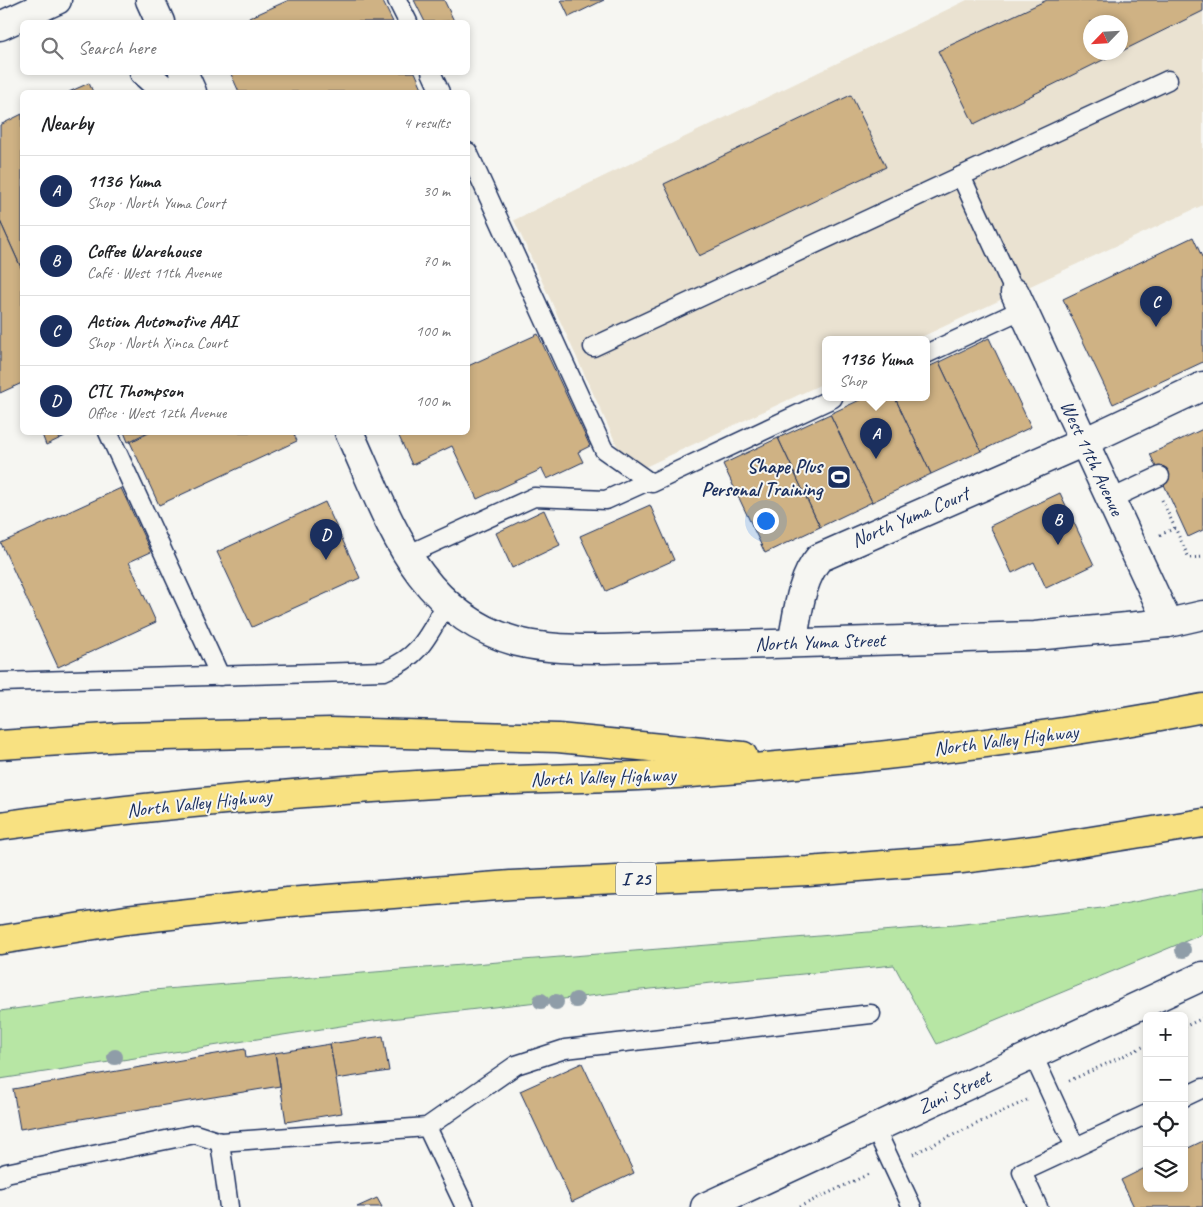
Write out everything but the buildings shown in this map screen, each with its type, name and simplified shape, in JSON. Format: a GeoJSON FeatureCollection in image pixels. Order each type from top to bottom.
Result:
{"type":"FeatureCollection","features":[{"type":"Feature","properties":{"kind":"highway","name":"North Valley Highway"},"geometry":{"type":"LineString","coordinates":[[0,826],[167,805],[311,792],[494,781],[687,773],[814,763],[1048,735],[1203,708]]}},
{"type":"Feature","properties":{"kind":"highway"},"geometry":{"type":"LineString","coordinates":[[0,745],[122,737],[331,732],[558,738],[814,763]]}},
{"type":"Feature","properties":{"kind":"highway","name":"I 25"},"geometry":{"type":"LineString","coordinates":[[0,940],[126,920],[288,902],[511,885],[808,872],[952,860],[1034,850],[1203,823]]}},
{"type":"Feature","properties":{"kind":"street"},"geometry":{"type":"LineString","coordinates":[[0,26],[57,0]]}},
{"type":"Feature","properties":{"kind":"street"},"geometry":{"type":"LineString","coordinates":[[150,0],[159,20]]}},
{"type":"Feature","properties":{"kind":"street"},"geometry":{"type":"LineString","coordinates":[[0,35],[20,32]]}},
{"type":"Feature","properties":{"kind":"street"},"geometry":{"type":"LineString","coordinates":[[147,75],[164,90]]}},
{"type":"Feature","properties":{"kind":"street"},"geometry":{"type":"LineString","coordinates":[[184,75],[191,90]]}},
{"type":"Feature","properties":{"kind":"street","name":"West 11th Avenue"},"geometry":{"type":"LineString","coordinates":[[1019,301],[1168,623]]}},
{"type":"Feature","properties":{"kind":"street","name":"North Yuma Court"},"geometry":{"type":"LineString","coordinates":[[792,643],[805,580],[811,567],[819,558],[1084,442],[1203,386]]}},
{"type":"Feature","properties":{"kind":"street","name":"North Yuma Street"},"geometry":{"type":"LineString","coordinates":[[350,435],[407,555],[426,582],[446,604],[488,632],[519,642],[552,648],[605,649],[1035,636],[1168,623],[1203,615]]}},
{"type":"Feature","properties":{"kind":"street","name":"Zuni Street"},"geometry":{"type":"LineString","coordinates":[[705,1207],[1203,976]]}},
{"type":"Feature","properties":{"kind":"lane"},"geometry":{"type":"LineString","coordinates":[[398,0],[407,20]]}},
{"type":"Feature","properties":{"kind":"lane"},"geometry":{"type":"LineString","coordinates":[[432,75],[439,90]]}},
{"type":"Feature","properties":{"kind":"lane"},"geometry":{"type":"LineString","coordinates":[[593,347],[1168,80]]}},
{"type":"Feature","properties":{"kind":"lane"},"geometry":{"type":"LineString","coordinates":[[470,156],[604,450],[648,481],[652,483],[827,401]]}},
{"type":"Feature","properties":{"kind":"lane"},"geometry":{"type":"LineString","coordinates":[[930,352],[1019,301],[961,176]]}},
{"type":"Feature","properties":{"kind":"lane"},"geometry":{"type":"LineString","coordinates":[[109,435],[220,676]]}},
{"type":"Feature","properties":{"kind":"lane"},"geometry":{"type":"LineString","coordinates":[[1111,499],[1156,477]]}},
{"type":"Feature","properties":{"kind":"lane"},"geometry":{"type":"LineString","coordinates":[[407,555],[534,497],[606,500],[648,481]]}},
{"type":"Feature","properties":{"kind":"lane"},"geometry":{"type":"LineString","coordinates":[[0,682],[384,671],[398,666],[423,646],[446,604]]}},
{"type":"Feature","properties":{"kind":"lane"},"geometry":{"type":"LineString","coordinates":[[0,1178],[6,1174],[195,1134],[220,1142],[427,1127],[516,1065],[564,1049],[871,1014]]}},
{"type":"Feature","properties":{"kind":"lane"},"geometry":{"type":"LineString","coordinates":[[1033,1055],[1075,1147]]}},
{"type":"Feature","properties":{"kind":"lane"},"geometry":{"type":"LineString","coordinates":[[1188,1095],[1203,1088]]}},
{"type":"Feature","properties":{"kind":"lane"},"geometry":{"type":"LineString","coordinates":[[1038,1207],[1022,1172],[1143,1116]]}},
{"type":"Feature","properties":{"kind":"lane"},"geometry":{"type":"LineString","coordinates":[[427,1127],[465,1207]]}},
{"type":"Feature","properties":{"kind":"lane"},"geometry":{"type":"LineString","coordinates":[[875,1128],[912,1207]]}},
{"type":"Feature","properties":{"kind":"lane"},"geometry":{"type":"LineString","coordinates":[[220,1142],[228,1207]]}},
{"type":"Feature","properties":{"kind":"path"},"geometry":{"type":"LineString","coordinates":[[1156,477],[1175,528],[1189,558],[1203,557]]}},
{"type":"Feature","properties":{"kind":"path"},"geometry":{"type":"LineString","coordinates":[[1160,535],[1175,528]]}},
{"type":"Feature","properties":{"kind":"path"},"geometry":{"type":"LineString","coordinates":[[1188,1025],[1203,1018]]}},
{"type":"Feature","properties":{"kind":"path"},"geometry":{"type":"LineString","coordinates":[[799,1207],[1143,1047]]}},
{"type":"Feature","properties":{"kind":"shaded area"},"geometry":{"type":"Polygon","coordinates":[[[967,0],[1203,0],[1203,205],[924,336],[822,336],[822,384],[643,468],[619,450],[514,220],[967,0]]]}},
{"type":"Feature","properties":{"kind":"green space"},"geometry":{"type":"Polygon","coordinates":[[[1203,889],[1203,934],[937,1044],[894,965],[641,990],[373,1021],[0,1079],[0,1011],[141,991],[955,925],[1102,908],[1203,889]]]}},
{"type":"Feature","properties":{"kind":"place","name":"Action Automotive AAI"},"geometry":{"type":"Point","coordinates":[1156,327]}},
{"type":"Feature","properties":{"kind":"place","name":"1136 Yuma"},"geometry":{"type":"Point","coordinates":[876,459]}},
{"type":"Feature","properties":{"kind":"place","name":"Shape Plus Personal Training"},"geometry":{"type":"Point","coordinates":[839,477]}},
{"type":"Feature","properties":{"kind":"place","name":"Coffee Warehouse"},"geometry":{"type":"Point","coordinates":[1058,545]}},
{"type":"Feature","properties":{"kind":"place","name":"CTL Thompson"},"geometry":{"type":"Point","coordinates":[326,560]}}]}
